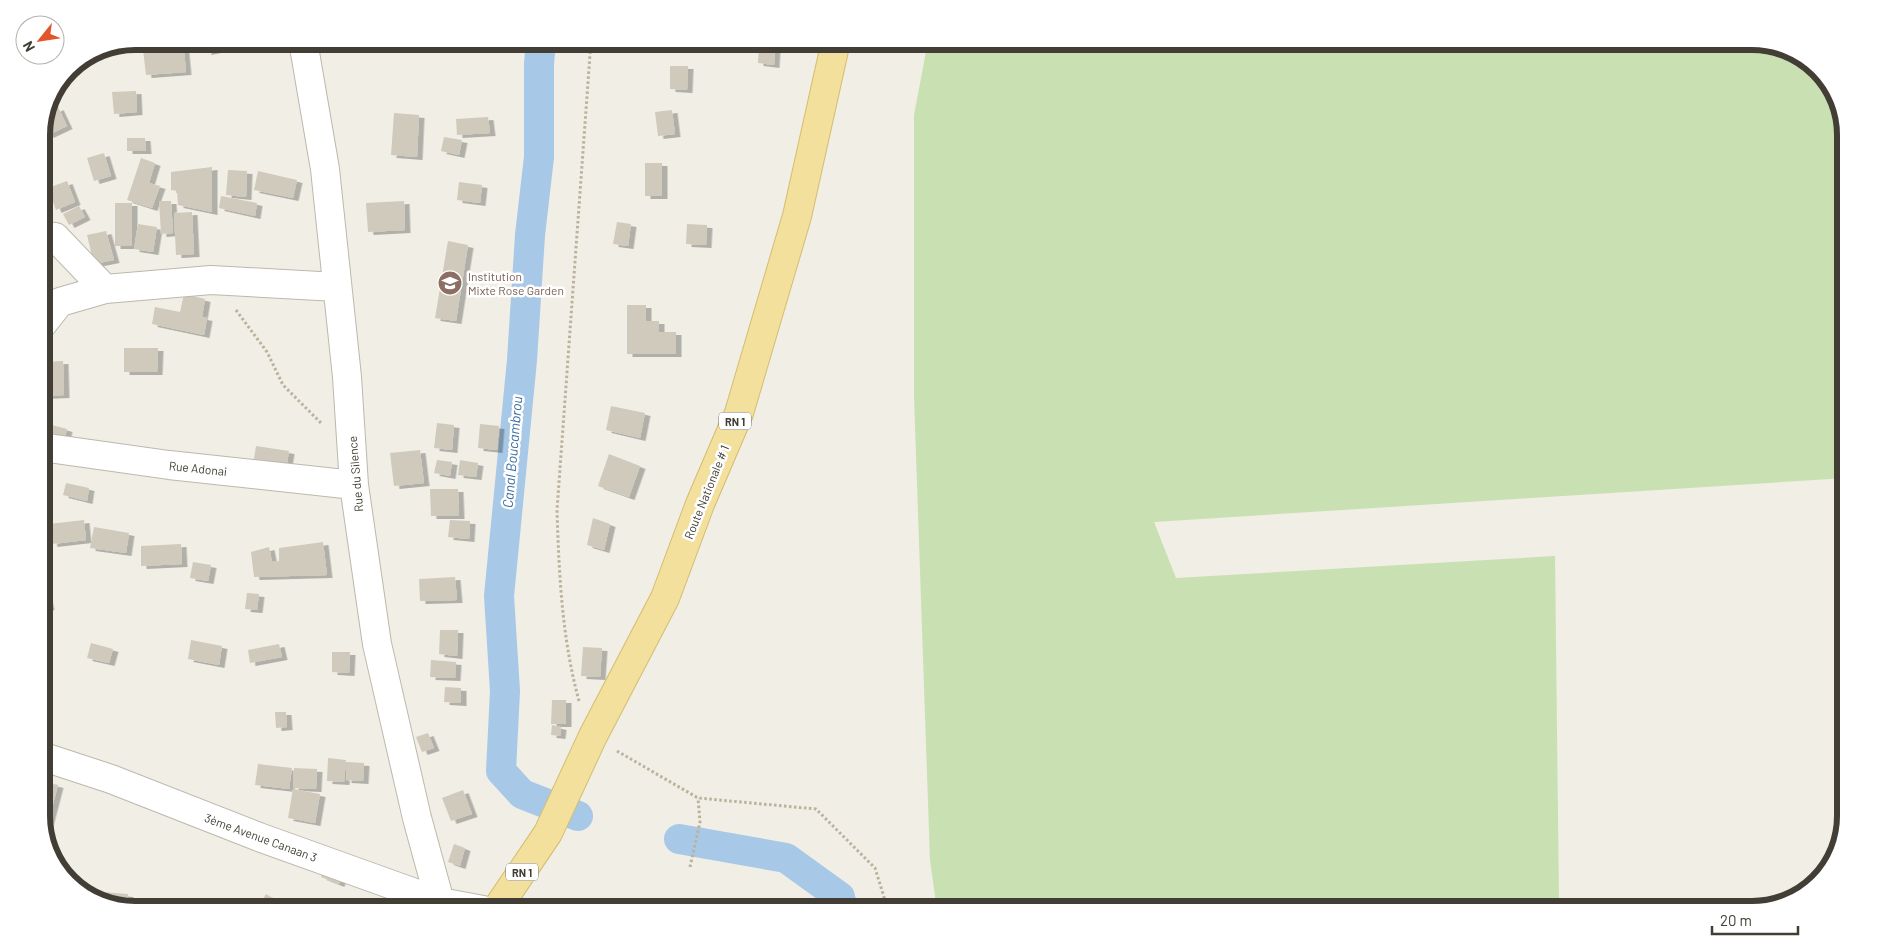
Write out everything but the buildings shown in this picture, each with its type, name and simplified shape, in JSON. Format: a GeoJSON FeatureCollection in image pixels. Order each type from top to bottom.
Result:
{"type":"FeatureCollection","features":[{"type":"Feature","properties":{"kind":"main road","name":"Route Nationale # 1"},"geometry":{"type":"LineString","coordinates":[[502,901],[548,833],[593,736],[665,598],[700,504],[739,413],[797,216],[834,50]]}},
{"type":"Feature","properties":{"kind":"street","name":"Rue du Silence"},"geometry":{"type":"LineString","coordinates":[[305,50],[325,169],[353,453],[354,485],[377,644],[417,818],[440,901]]}},
{"type":"Feature","properties":{"kind":"street"},"geometry":{"type":"LineString","coordinates":[[50,237],[55,237],[104,290]]}},
{"type":"Feature","properties":{"kind":"street"},"geometry":{"type":"LineString","coordinates":[[50,315],[60,302],[104,290],[211,280],[337,286]]}},
{"type":"Feature","properties":{"kind":"street","name":"Rue Adonai"},"geometry":{"type":"LineString","coordinates":[[50,447],[169,465],[354,485]]}},
{"type":"Feature","properties":{"kind":"street","name":"3ème Avenue Canaan 3"},"geometry":{"type":"LineString","coordinates":[[50,759],[437,901]]}},
{"type":"Feature","properties":{"kind":"path"},"geometry":{"type":"LineString","coordinates":[[590,50],[557,510],[558,572],[564,632],[582,713],[593,736],[698,798],[816,809],[875,868],[885,901]]}},
{"type":"Feature","properties":{"kind":"path"},"geometry":{"type":"LineString","coordinates":[[211,280],[267,352],[283,385],[353,453]]}},
{"type":"Feature","properties":{"kind":"path"},"geometry":{"type":"LineString","coordinates":[[690,867],[700,822],[698,798]]}},
{"type":"Feature","properties":{"kind":"green space"},"geometry":{"type":"Polygon","coordinates":[[[926,50],[1752,50],[1774,53],[1790,59],[1799,64],[1816,79],[1828,97],[1837,130],[1837,479],[1154,522],[1176,578],[1555,556],[1559,901],[936,901],[930,860],[914,396],[914,115],[926,50]]]}},
{"type":"Feature","properties":{"kind":"waterway","name":"Canal Boucambrou"},"geometry":{"type":"LineString","coordinates":[[540,50],[539,157],[530,235],[522,360],[499,596],[505,691],[501,771],[522,794],[578,816]]}},
{"type":"Feature","properties":{"kind":"waterway","name":"Canal Boucambrou"},"geometry":{"type":"LineString","coordinates":[[679,839],[786,858],[840,897],[841,901]]}},
{"type":"Feature","properties":{"kind":"place","name":"Institution Mixte Rose Garden"},"geometry":{"type":"Point","coordinates":[450,283]}}]}
